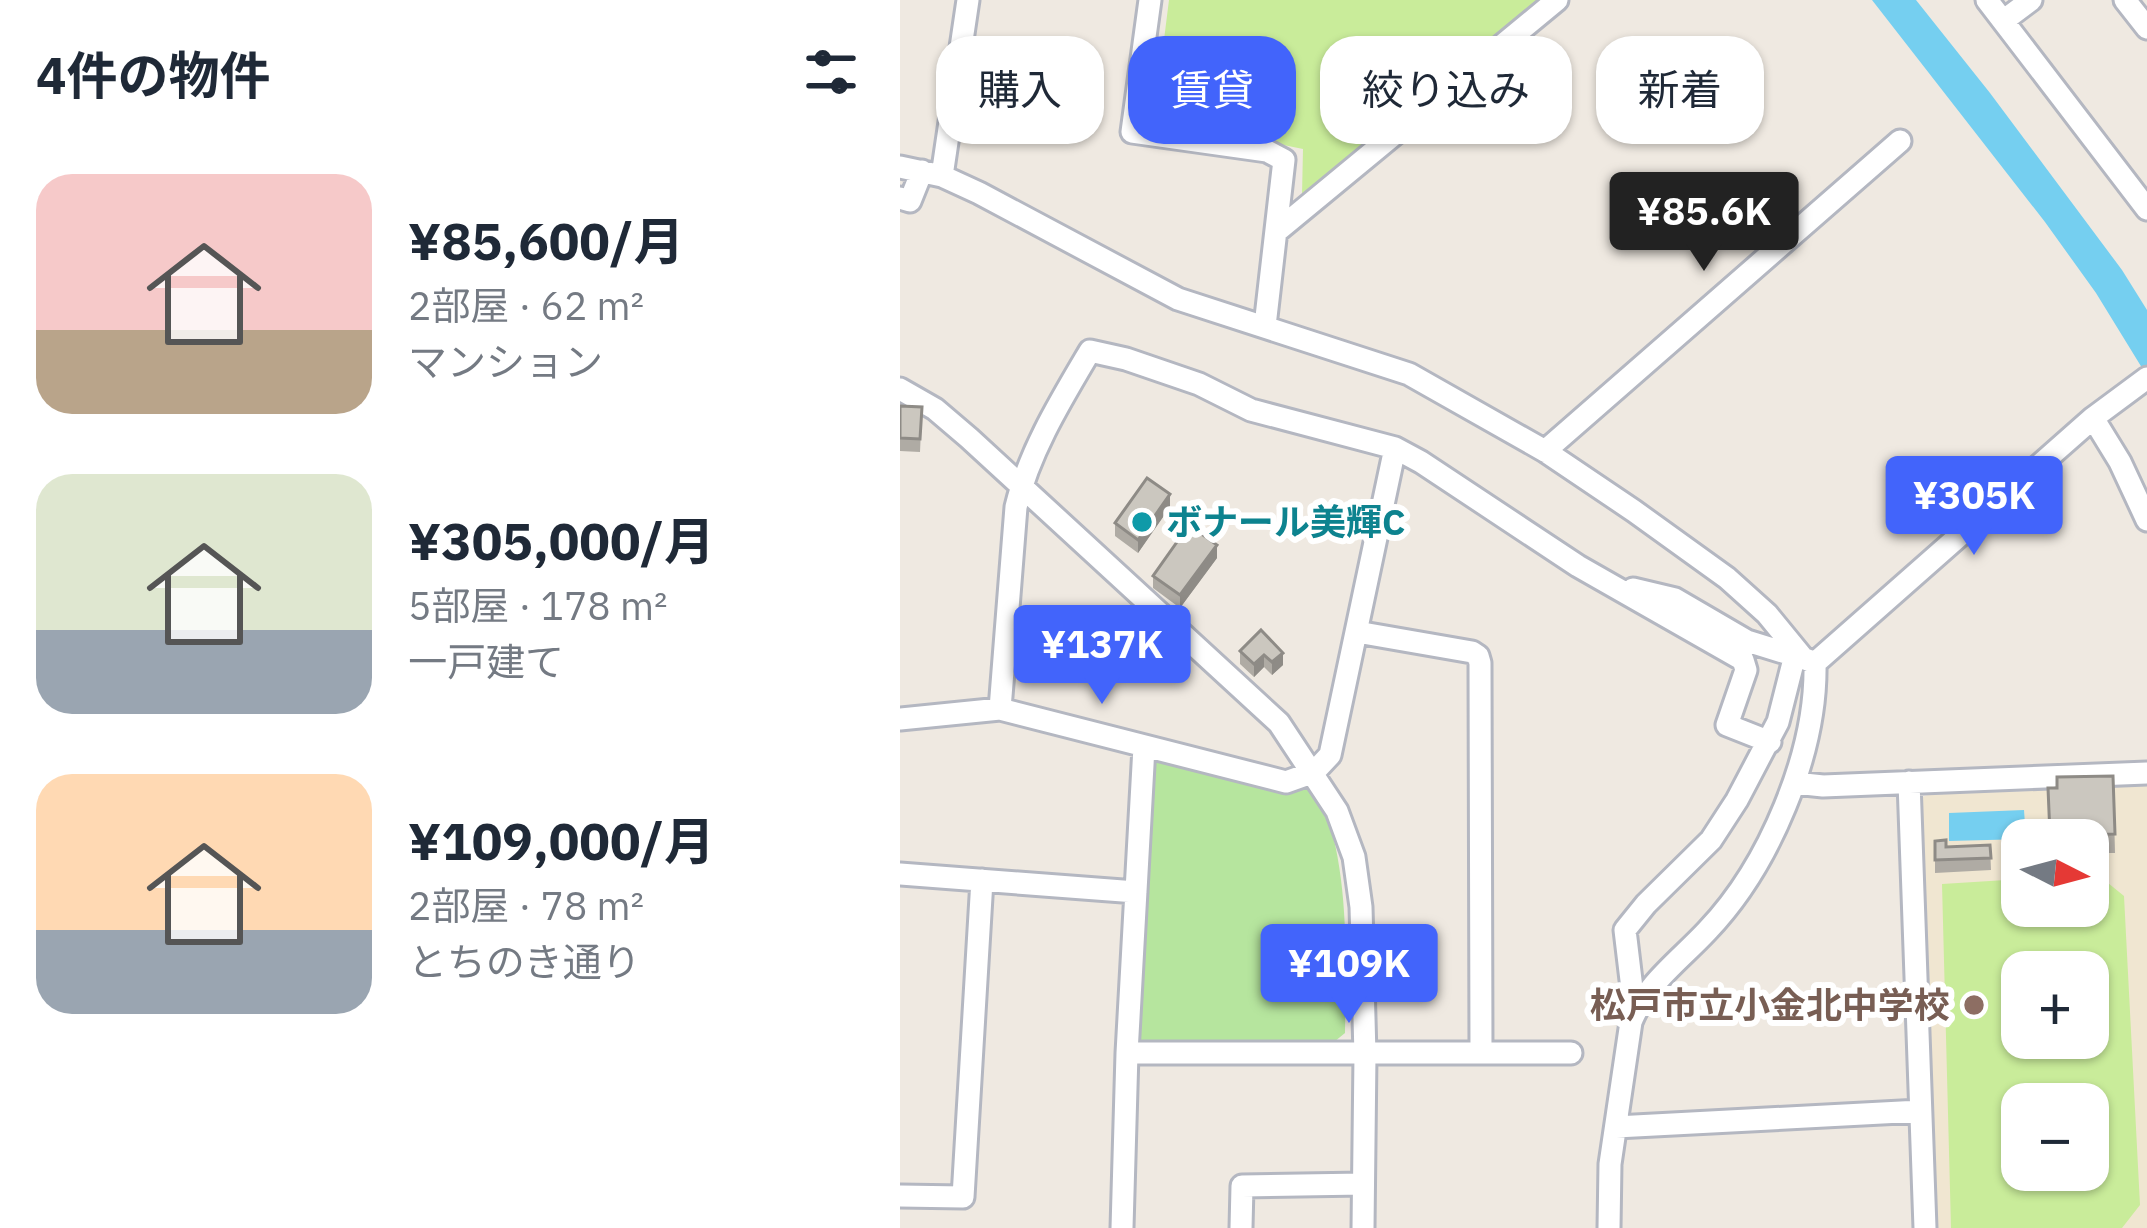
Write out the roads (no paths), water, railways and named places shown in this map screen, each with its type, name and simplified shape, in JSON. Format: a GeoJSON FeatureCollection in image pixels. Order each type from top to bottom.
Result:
{"type":"FeatureCollection","features":[{"type":"Feature","properties":{"kind":"street"},"geometry":{"type":"LineString","coordinates":[[900,198],[910,201],[921,171],[968,0]]}},
{"type":"Feature","properties":{"kind":"street"},"geometry":{"type":"LineString","coordinates":[[1150,0],[1132,132],[1268,151],[1284,160],[1265,326]]}},
{"type":"Feature","properties":{"kind":"street"},"geometry":{"type":"LineString","coordinates":[[1276,232],[1557,0]]}},
{"type":"Feature","properties":{"kind":"street"},"geometry":{"type":"LineString","coordinates":[[1987,0],[2147,209]]}},
{"type":"Feature","properties":{"kind":"street"},"geometry":{"type":"LineString","coordinates":[[2002,21],[2030,0]]}},
{"type":"Feature","properties":{"kind":"street"},"geometry":{"type":"LineString","coordinates":[[2125,0],[2147,28]]}},
{"type":"Feature","properties":{"kind":"street"},"geometry":{"type":"LineString","coordinates":[[1545,451],[1900,141]]}},
{"type":"Feature","properties":{"kind":"street"},"geometry":{"type":"LineString","coordinates":[[921,171],[1178,299],[1409,374],[1545,451],[1727,578],[1767,614],[1804,659],[1812,722],[1795,783],[1729,905],[1638,1005],[1625,1054],[1610,1164],[1609,1228]]}},
{"type":"Feature","properties":{"kind":"street"},"geometry":{"type":"LineString","coordinates":[[1000,709],[1020,488],[1090,351],[1126,358],[1198,384],[1251,410],[1395,448],[1421,462],[1578,566],[1743,660],[1746,670],[1727,725],[1770,742]]}},
{"type":"Feature","properties":{"kind":"street"},"geometry":{"type":"LineString","coordinates":[[1638,1005],[1625,930],[1712,840],[1770,742],[1804,659],[2147,378]]}},
{"type":"Feature","properties":{"kind":"street"},"geometry":{"type":"LineString","coordinates":[[900,388],[935,409],[1279,723],[1337,811],[1354,856],[1361,907],[1364,1228]]}},
{"type":"Feature","properties":{"kind":"street"},"geometry":{"type":"LineString","coordinates":[[2098,415],[2147,520]]}},
{"type":"Feature","properties":{"kind":"street"},"geometry":{"type":"LineString","coordinates":[[900,719],[1000,709],[1286,782],[1314,772],[1330,755],[1395,448]]}},
{"type":"Feature","properties":{"kind":"street"},"geometry":{"type":"LineString","coordinates":[[1608,583],[1675,599],[1748,640],[1804,659]]}},
{"type":"Feature","properties":{"kind":"street"},"geometry":{"type":"LineString","coordinates":[[1357,632],[1478,656],[1481,1052]]}},
{"type":"Feature","properties":{"kind":"street"},"geometry":{"type":"LineString","coordinates":[[1122,1228],[1144,747]]}},
{"type":"Feature","properties":{"kind":"street"},"geometry":{"type":"LineString","coordinates":[[1795,783],[1823,786],[2147,773]]}},
{"type":"Feature","properties":{"kind":"street"},"geometry":{"type":"LineString","coordinates":[[1909,782],[1925,1228]]}},
{"type":"Feature","properties":{"kind":"street"},"geometry":{"type":"LineString","coordinates":[[900,874],[1136,892]]}},
{"type":"Feature","properties":{"kind":"street"},"geometry":{"type":"LineString","coordinates":[[900,1196],[963,1197],[982,880]]}},
{"type":"Feature","properties":{"kind":"street"},"geometry":{"type":"LineString","coordinates":[[1127,1053],[1570,1053]]}},
{"type":"Feature","properties":{"kind":"street"},"geometry":{"type":"LineString","coordinates":[[1616,1127],[1920,1111]]}},
{"type":"Feature","properties":{"kind":"street"},"geometry":{"type":"LineString","coordinates":[[1241,1228],[1242,1186],[1363,1184]]}},
{"type":"Feature","properties":{"kind":"water"},"geometry":{"type":"Polygon","coordinates":[[[1872,0],[1916,0],[2122,270],[2147,310],[2147,376],[2045,222],[1872,0]]]}},
{"type":"Feature","properties":{"kind":"water"},"geometry":{"type":"Polygon","coordinates":[[[2024,810],[2025,819],[2001,819],[2001,840],[1949,841],[1949,813],[2024,810]]]}},
{"type":"Feature","properties":{"kind":"place","name":"ボナール美輝C"},"geometry":{"type":"Point","coordinates":[1142,522]}},
{"type":"Feature","properties":{"kind":"place","name":"松戸市立小金北中学校"},"geometry":{"type":"Point","coordinates":[1974,1005]}}]}
